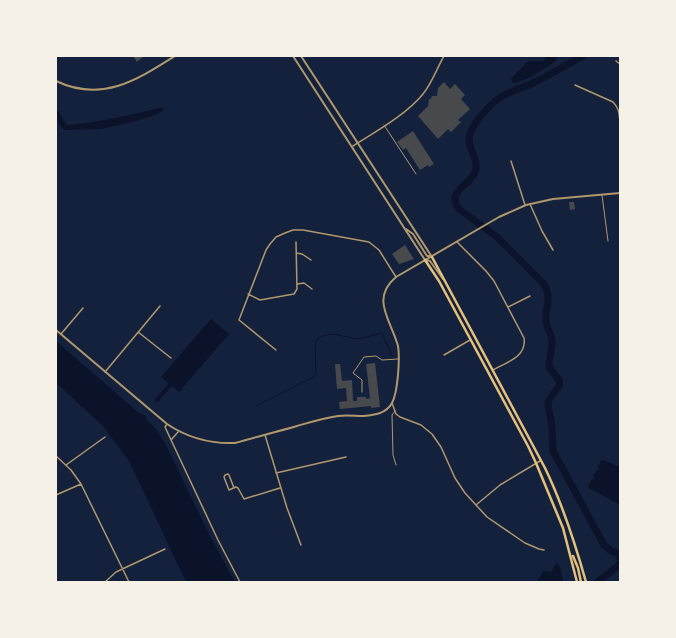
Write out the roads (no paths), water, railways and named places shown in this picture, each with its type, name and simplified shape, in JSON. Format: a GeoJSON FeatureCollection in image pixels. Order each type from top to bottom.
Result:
{"type":"FeatureCollection","features":[{"type":"Feature","properties":{"kind":"main road"},"geometry":{"type":"LineString","coordinates":[[432,257],[542,460],[570,526],[586,582]]}},
{"type":"Feature","properties":{"kind":"main road"},"geometry":{"type":"LineString","coordinates":[[425,260],[439,282],[536,463],[564,528],[578,582]]}},
{"type":"Feature","properties":{"kind":"main road"},"geometry":{"type":"LineString","coordinates":[[569,548],[576,563],[581,582]]}},
{"type":"Feature","properties":{"kind":"street"},"geometry":{"type":"LineString","coordinates":[[56,81],[85,89],[115,87],[138,79],[175,56]]}},
{"type":"Feature","properties":{"kind":"street"},"geometry":{"type":"LineString","coordinates":[[293,56],[425,260],[430,261],[447,285]]}},
{"type":"Feature","properties":{"kind":"street"},"geometry":{"type":"LineString","coordinates":[[301,56],[432,257]]}},
{"type":"Feature","properties":{"kind":"street"},"geometry":{"type":"LineString","coordinates":[[352,146],[407,110],[417,101],[424,92],[444,56]]}},
{"type":"Feature","properties":{"kind":"street"},"geometry":{"type":"LineString","coordinates":[[616,61],[620,64]]}},
{"type":"Feature","properties":{"kind":"street"},"geometry":{"type":"LineString","coordinates":[[575,85],[613,102],[617,106],[620,121]]}},
{"type":"Feature","properties":{"kind":"street"},"geometry":{"type":"LineString","coordinates":[[511,161],[526,206]]}},
{"type":"Feature","properties":{"kind":"street"},"geometry":{"type":"LineString","coordinates":[[56,330],[167,424],[178,432],[197,439],[221,443],[235,443],[324,419],[340,416],[379,414],[389,407],[396,394],[399,359],[397,345],[383,302],[386,287],[396,276],[432,257],[503,214],[530,204],[553,199],[620,193]]}},
{"type":"Feature","properties":{"kind":"street"},"geometry":{"type":"LineString","coordinates":[[530,204],[542,231],[553,250]]}},
{"type":"Feature","properties":{"kind":"street"},"geometry":{"type":"LineString","coordinates":[[405,229],[413,234],[427,256],[432,257]]}},
{"type":"Feature","properties":{"kind":"street"},"geometry":{"type":"LineString","coordinates":[[276,350],[239,320],[266,250],[276,238],[293,230],[303,230],[369,242],[379,250],[396,276]]}},
{"type":"Feature","properties":{"kind":"street"},"geometry":{"type":"LineString","coordinates":[[248,294],[260,300],[294,294],[298,289],[296,242]]}},
{"type":"Feature","properties":{"kind":"street"},"geometry":{"type":"LineString","coordinates":[[457,242],[494,281],[524,338],[524,348],[518,356],[493,370]]}},
{"type":"Feature","properties":{"kind":"street"},"geometry":{"type":"LineString","coordinates":[[296,253],[302,254],[311,260]]}},
{"type":"Feature","properties":{"kind":"street"},"geometry":{"type":"LineString","coordinates":[[297,284],[304,283],[312,289]]}},
{"type":"Feature","properties":{"kind":"street"},"geometry":{"type":"LineString","coordinates":[[508,307],[530,296]]}},
{"type":"Feature","properties":{"kind":"street"},"geometry":{"type":"LineString","coordinates":[[105,372],[160,306]]}},
{"type":"Feature","properties":{"kind":"street"},"geometry":{"type":"LineString","coordinates":[[61,335],[83,308]]}},
{"type":"Feature","properties":{"kind":"street"},"geometry":{"type":"LineString","coordinates":[[138,332],[171,358]]}},
{"type":"Feature","properties":{"kind":"street"},"geometry":{"type":"LineString","coordinates":[[444,355],[470,340]]}},
{"type":"Feature","properties":{"kind":"street"},"geometry":{"type":"LineString","coordinates":[[392,403],[395,411],[400,417],[421,425],[432,434],[441,447],[455,478],[465,493],[487,517],[525,543],[544,550]]}},
{"type":"Feature","properties":{"kind":"street"},"geometry":{"type":"LineString","coordinates":[[167,424],[165,427],[171,440],[218,540],[240,582]]}},
{"type":"Feature","properties":{"kind":"street"},"geometry":{"type":"LineString","coordinates":[[171,440],[178,432]]}},
{"type":"Feature","properties":{"kind":"street"},"geometry":{"type":"LineString","coordinates":[[265,435],[280,488],[301,545]]}},
{"type":"Feature","properties":{"kind":"street"},"geometry":{"type":"LineString","coordinates":[[66,465],[105,437]]}},
{"type":"Feature","properties":{"kind":"street"},"geometry":{"type":"LineString","coordinates":[[56,456],[66,465],[81,484],[129,582]]}},
{"type":"Feature","properties":{"kind":"street"},"geometry":{"type":"LineString","coordinates":[[276,473],[346,457]]}},
{"type":"Feature","properties":{"kind":"street"},"geometry":{"type":"LineString","coordinates":[[476,505],[500,485],[542,460]]}},
{"type":"Feature","properties":{"kind":"street"},"geometry":{"type":"LineString","coordinates":[[234,488],[228,474],[225,475],[224,477],[229,490],[238,488],[244,499],[280,488]]}},
{"type":"Feature","properties":{"kind":"street"},"geometry":{"type":"LineString","coordinates":[[56,495],[81,484]]}},
{"type":"Feature","properties":{"kind":"street"},"geometry":{"type":"LineString","coordinates":[[105,582],[116,572],[165,549]]}},
{"type":"Feature","properties":{"kind":"lane"},"geometry":{"type":"LineString","coordinates":[[384,125],[416,174]]}},
{"type":"Feature","properties":{"kind":"lane"},"geometry":{"type":"LineString","coordinates":[[601,195],[608,241]]}},
{"type":"Feature","properties":{"kind":"lane"},"geometry":{"type":"LineString","coordinates":[[362,392],[362,380],[353,373],[364,358],[376,356],[382,360],[399,359]]}},
{"type":"Feature","properties":{"kind":"lane"},"geometry":{"type":"LineString","coordinates":[[395,411],[392,415],[393,455],[396,465]]}},
{"type":"Feature","properties":{"kind":"water"},"geometry":{"type":"Polygon","coordinates":[[[546,56],[555,56],[557,58],[556,61],[531,77],[513,83],[511,79],[528,61],[544,61],[546,56]]]}},
{"type":"Feature","properties":{"kind":"water"},"geometry":{"type":"Polygon","coordinates":[[[161,107],[164,110],[153,116],[99,129],[65,130],[59,125],[56,114],[56,111],[58,111],[67,125],[94,122],[161,107]]]}},
{"type":"Feature","properties":{"kind":"water"},"geometry":{"type":"Polygon","coordinates":[[[211,319],[229,334],[179,392],[161,377],[211,319]]]}},
{"type":"Feature","properties":{"kind":"water"},"geometry":{"type":"Polygon","coordinates":[[[56,341],[139,413],[145,415],[147,420],[156,429],[165,443],[211,538],[235,582],[186,582],[129,461],[102,425],[56,383],[56,341]]]}},
{"type":"Feature","properties":{"kind":"water"},"geometry":{"type":"Polygon","coordinates":[[[601,460],[620,467],[620,505],[589,488],[588,486],[592,479],[594,479],[593,476],[597,470],[599,470],[598,467],[601,460]]]}},
{"type":"Feature","properties":{"kind":"water"},"geometry":{"type":"Polygon","coordinates":[[[557,562],[561,569],[563,582],[537,582],[543,571],[551,572],[557,562]]]}},
{"type":"Feature","properties":{"kind":"waterway"},"geometry":{"type":"LineString","coordinates":[[583,56],[535,82],[502,96],[486,110],[473,128],[469,139],[476,162],[475,172],[455,197],[459,209],[497,237],[543,283],[546,288],[548,293],[546,321],[552,342],[549,367],[559,380],[560,385],[548,401],[552,426],[553,451],[604,545],[611,551],[617,553],[620,558]]}},
{"type":"Feature","properties":{"kind":"waterway"},"geometry":{"type":"LineString","coordinates":[[256,406],[313,377],[316,374],[315,346],[317,340],[322,336],[333,334],[358,339],[382,333],[392,356]]}},
{"type":"Feature","properties":{"kind":"waterway"},"geometry":{"type":"LineString","coordinates":[[157,400],[170,385]]}},
{"type":"Feature","properties":{"kind":"waterway"},"geometry":{"type":"LineString","coordinates":[[597,582],[620,563]]}}]}
